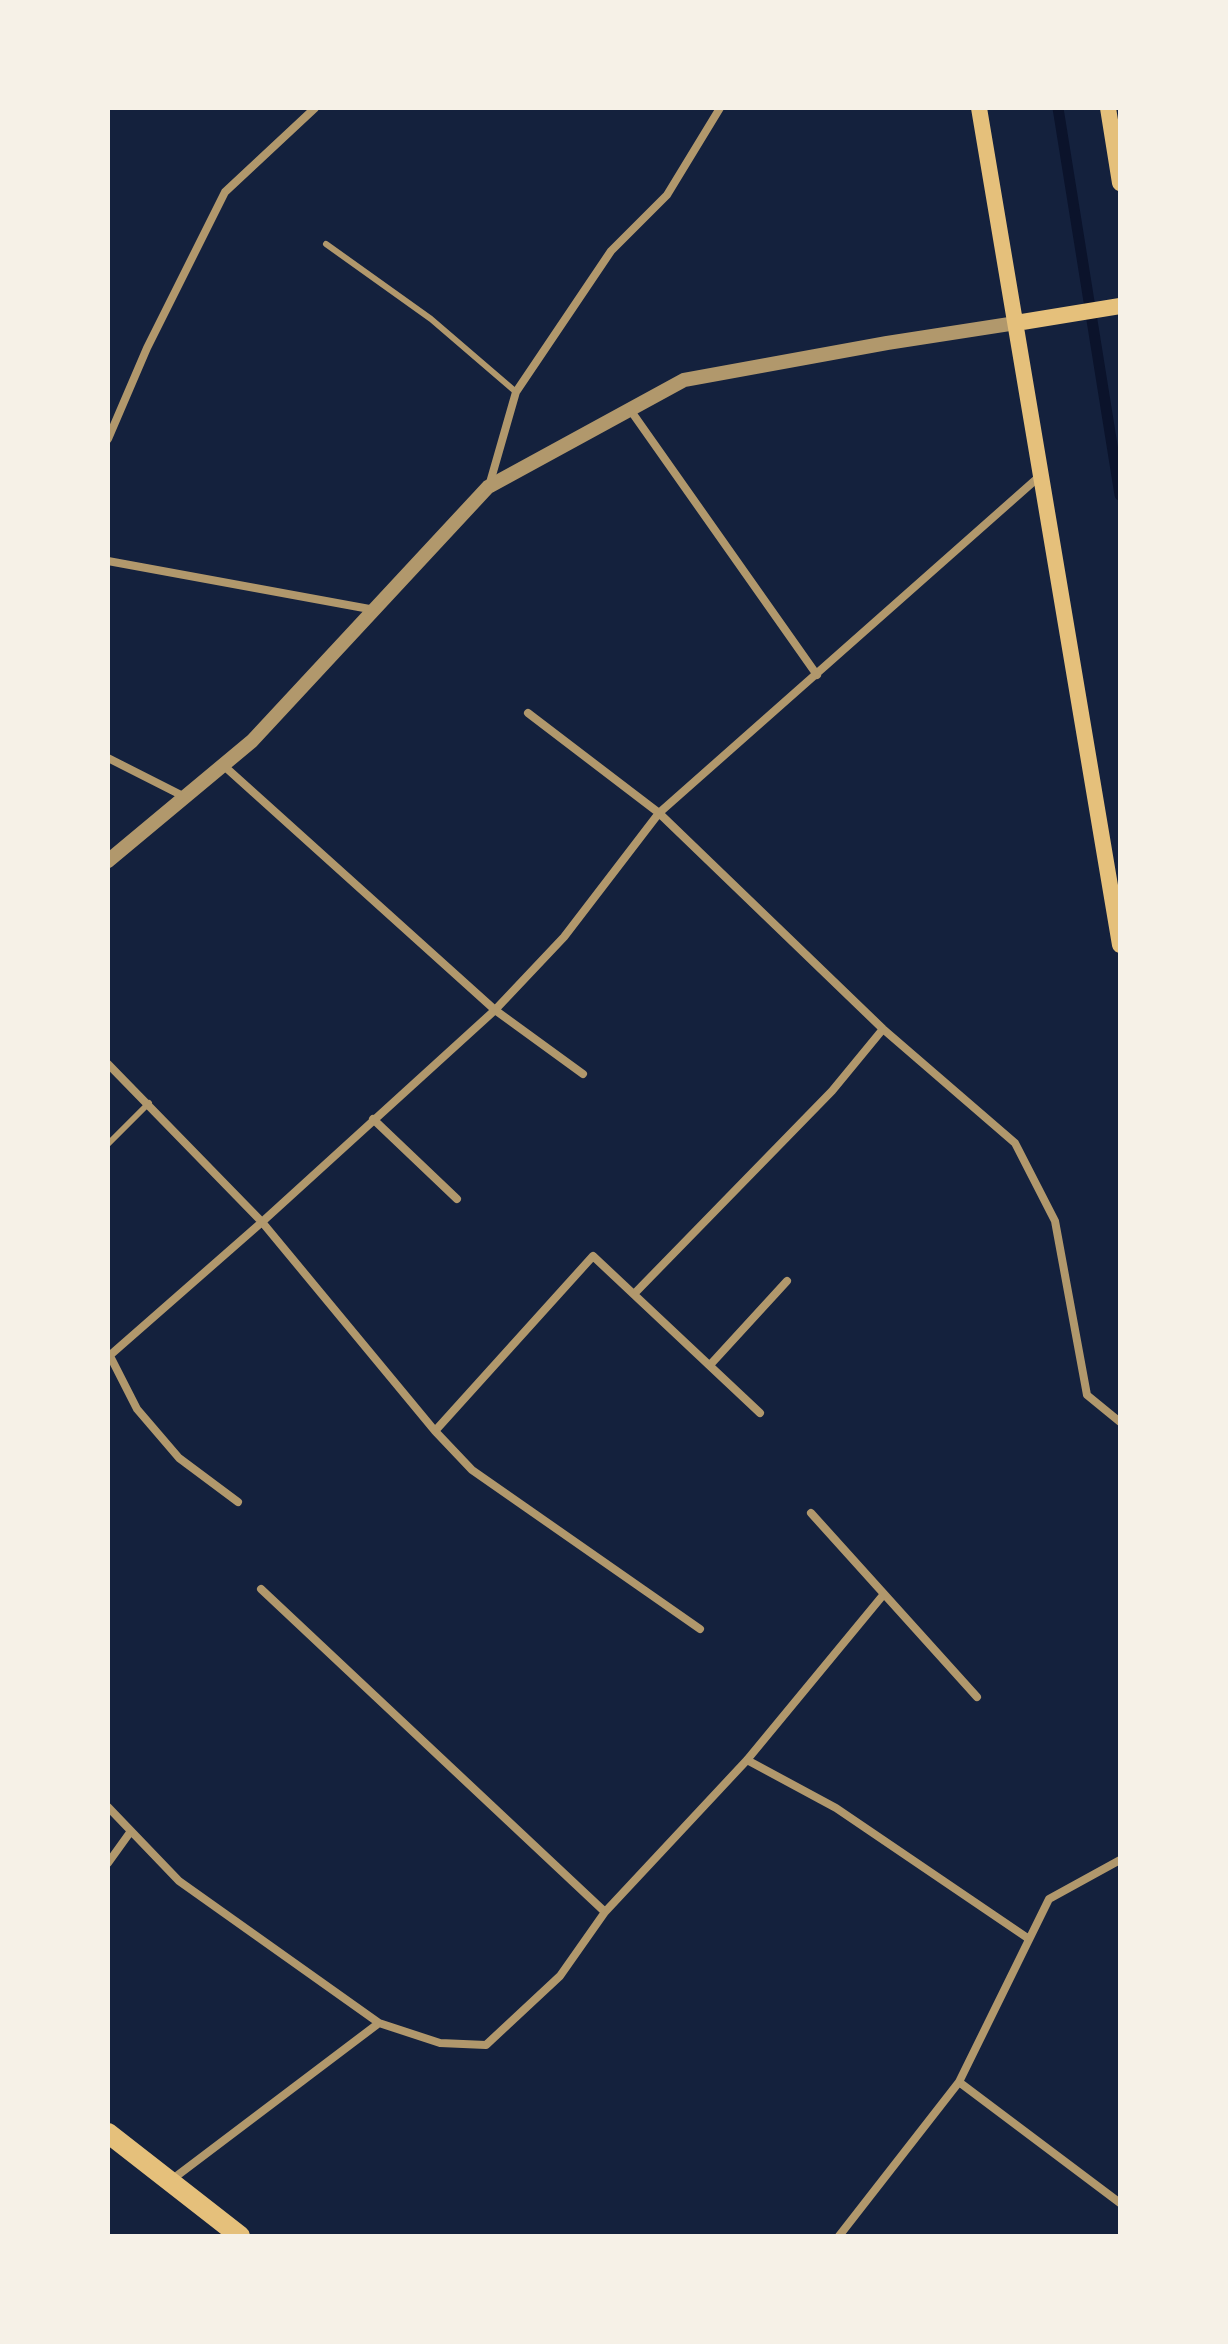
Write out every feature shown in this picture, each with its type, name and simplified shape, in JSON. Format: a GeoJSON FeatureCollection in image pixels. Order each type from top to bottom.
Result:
{"type":"FeatureCollection","features":[{"type":"Feature","properties":{"kind":"main road"},"geometry":{"type":"LineString","coordinates":[[979,108],[1120,945]]}},
{"type":"Feature","properties":{"kind":"main road"},"geometry":{"type":"LineString","coordinates":[[1108,108],[1120,183]]}},
{"type":"Feature","properties":{"kind":"main road"},"geometry":{"type":"LineString","coordinates":[[1016,323],[1120,306]]}},
{"type":"Feature","properties":{"kind":"main road"},"geometry":{"type":"LineString","coordinates":[[108,2133],[240,2236]]}},
{"type":"Feature","properties":{"kind":"street"},"geometry":{"type":"LineString","coordinates":[[108,439],[147,348],[225,192],[315,108]]}},
{"type":"Feature","properties":{"kind":"street"},"geometry":{"type":"LineString","coordinates":[[488,487],[516,392],[611,251],[667,195],[717,109]]}},
{"type":"Feature","properties":{"kind":"street"},"geometry":{"type":"LineString","coordinates":[[108,861],[252,741],[488,487],[684,380],[1016,323]]}},
{"type":"Feature","properties":{"kind":"street"},"geometry":{"type":"LineString","coordinates":[[631,411],[817,675]]}},
{"type":"Feature","properties":{"kind":"street"},"geometry":{"type":"LineString","coordinates":[[238,1502],[179,1458],[137,1409],[109,1356],[495,1010],[564,937],[659,813],[1041,475]]}},
{"type":"Feature","properties":{"kind":"street"},"geometry":{"type":"LineString","coordinates":[[108,561],[376,610]]}},
{"type":"Feature","properties":{"kind":"street"},"geometry":{"type":"LineString","coordinates":[[528,713],[659,813],[883,1029],[1015,1143],[1055,1221],[1087,1395],[1120,1422]]}},
{"type":"Feature","properties":{"kind":"street"},"geometry":{"type":"LineString","coordinates":[[108,758],[185,797]]}},
{"type":"Feature","properties":{"kind":"street"},"geometry":{"type":"LineString","coordinates":[[223,765],[495,1010],[583,1074]]}},
{"type":"Feature","properties":{"kind":"street"},"geometry":{"type":"LineString","coordinates":[[634,1294],[832,1091],[883,1029]]}},
{"type":"Feature","properties":{"kind":"street"},"geometry":{"type":"LineString","coordinates":[[108,1064],[262,1222],[435,1431],[472,1470],[700,1629]]}},
{"type":"Feature","properties":{"kind":"street"},"geometry":{"type":"LineString","coordinates":[[373,1119],[457,1199]]}},
{"type":"Feature","properties":{"kind":"street"},"geometry":{"type":"LineString","coordinates":[[435,1431],[593,1256],[760,1413]]}},
{"type":"Feature","properties":{"kind":"street"},"geometry":{"type":"LineString","coordinates":[[710,1365],[787,1281]]}},
{"type":"Feature","properties":{"kind":"street"},"geometry":{"type":"LineString","coordinates":[[811,1513],[977,1697]]}},
{"type":"Feature","properties":{"kind":"street"},"geometry":{"type":"LineString","coordinates":[[261,1589],[605,1912]]}},
{"type":"Feature","properties":{"kind":"street"},"geometry":{"type":"LineString","coordinates":[[108,1807],[179,1881],[379,2023],[440,2043],[486,2045],[560,1976],[605,1912],[747,1760],[884,1594]]}},
{"type":"Feature","properties":{"kind":"street"},"geometry":{"type":"LineString","coordinates":[[747,1760],[836,1808],[1029,1939]]}},
{"type":"Feature","properties":{"kind":"street"},"geometry":{"type":"LineString","coordinates":[[108,1863],[131,1831]]}},
{"type":"Feature","properties":{"kind":"street"},"geometry":{"type":"LineString","coordinates":[[839,2236],[959,2082],[1049,1899],[1120,1860]]}},
{"type":"Feature","properties":{"kind":"street"},"geometry":{"type":"LineString","coordinates":[[169,2181],[379,2023]]}},
{"type":"Feature","properties":{"kind":"street"},"geometry":{"type":"LineString","coordinates":[[959,2082],[1120,2203]]}},
{"type":"Feature","properties":{"kind":"lane"},"geometry":{"type":"LineString","coordinates":[[326,244],[431,319],[516,392]]}},
{"type":"Feature","properties":{"kind":"lane"},"geometry":{"type":"LineString","coordinates":[[108,1144],[149,1103]]}},
{"type":"Feature","properties":{"kind":"waterway"},"geometry":{"type":"LineString","coordinates":[[1058,108],[1120,495]]}}]}
